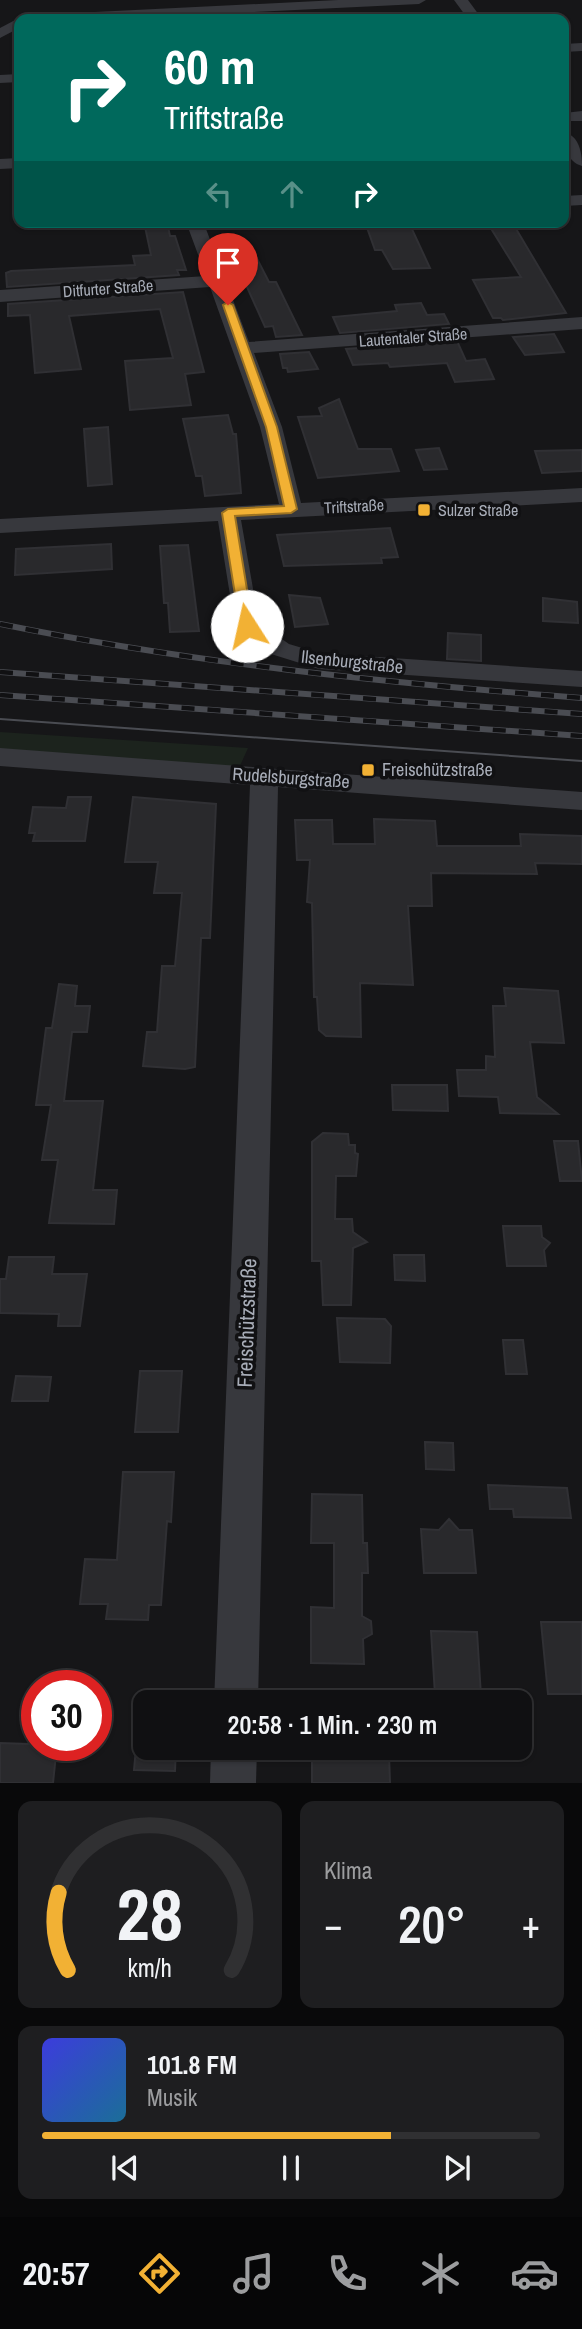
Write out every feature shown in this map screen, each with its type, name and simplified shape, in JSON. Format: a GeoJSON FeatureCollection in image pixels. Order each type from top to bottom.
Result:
{"type":"FeatureCollection","features":[{"type":"Feature","properties":{"kind":"street"},"geometry":{"type":"LineString","coordinates":[[135,14],[419,0]]}},
{"type":"Feature","properties":{"kind":"street"},"geometry":{"type":"LineString","coordinates":[[569,144],[582,161]]}},
{"type":"Feature","properties":{"kind":"street"},"geometry":{"type":"LineString","coordinates":[[197,228],[244,348],[271,427],[291,509]]}},
{"type":"Feature","properties":{"kind":"street","name":"Ditfurter Straße"},"geometry":{"type":"LineString","coordinates":[[0,296],[216,281]]}},
{"type":"Feature","properties":{"kind":"street","name":"Lautentaler Straße"},"geometry":{"type":"LineString","coordinates":[[244,348],[582,323]]}},
{"type":"Feature","properties":{"kind":"street","name":"Triftstraße"},"geometry":{"type":"LineString","coordinates":[[0,526],[582,495]]}},
{"type":"Feature","properties":{"kind":"street","name":"Ilsenburgstraße"},"geometry":{"type":"LineString","coordinates":[[228,513],[247,626],[275,648],[295,657],[319,662],[582,680]]}},
{"type":"Feature","properties":{"kind":"street","name":"Rudelsburgstraße"},"geometry":{"type":"LineString","coordinates":[[0,757],[582,802]]}},
{"type":"Feature","properties":{"kind":"street","name":"Freischützstraße"},"geometry":{"type":"LineString","coordinates":[[236,1690],[264,776]]}},
{"type":"Feature","properties":{"kind":"street"},"geometry":{"type":"LineString","coordinates":[[233,1783],[234,1760]]}},
{"type":"Feature","properties":{"kind":"shaded area"},"geometry":{"type":"Polygon","coordinates":[[[0,732],[248,748],[239,768],[0,750],[0,732]]]}},
{"type":"Feature","properties":{"kind":"building"},"geometry":{"type":"Polygon","coordinates":[[[145,228],[168,228],[170,236],[175,236],[186,270],[177,270],[179,275],[7,287],[6,273],[11,271],[135,265],[133,256],[151,255],[145,228]]]}},
{"type":"Feature","properties":{"kind":"building"},"geometry":{"type":"Polygon","coordinates":[[[367,228],[411,228],[430,268],[393,269],[382,250],[375,250],[367,228]]]}},
{"type":"Feature","properties":{"kind":"building"},"geometry":{"type":"Polygon","coordinates":[[[491,228],[516,228],[566,313],[503,320],[493,318],[473,280],[521,277],[491,228]]]}},
{"type":"Feature","properties":{"kind":"building"},"geometry":{"type":"Polygon","coordinates":[[[250,245],[269,282],[276,282],[302,335],[276,337],[273,326],[265,327],[229,247],[250,245]]]}},
{"type":"Feature","properties":{"kind":"building"},"geometry":{"type":"Polygon","coordinates":[[[183,292],[204,372],[185,374],[191,405],[130,410],[125,361],[173,358],[160,309],[69,316],[81,369],[35,373],[30,315],[8,316],[8,304],[183,292]]]}},
{"type":"Feature","properties":{"kind":"building"},"geometry":{"type":"Polygon","coordinates":[[[421,303],[427,315],[444,314],[449,324],[340,333],[333,317],[397,311],[395,305],[421,303]]]}},
{"type":"Feature","properties":{"kind":"building"},"geometry":{"type":"Polygon","coordinates":[[[554,334],[564,352],[525,355],[513,337],[554,334]]]}},
{"type":"Feature","properties":{"kind":"building"},"geometry":{"type":"Polygon","coordinates":[[[457,341],[466,361],[485,359],[494,379],[455,382],[447,363],[390,367],[388,363],[353,365],[346,349],[457,341]]]}},
{"type":"Feature","properties":{"kind":"building"},"geometry":{"type":"Polygon","coordinates":[[[309,352],[318,369],[288,372],[287,368],[283,368],[280,354],[309,352]]]}},
{"type":"Feature","properties":{"kind":"building"},"geometry":{"type":"Polygon","coordinates":[[[339,399],[358,449],[391,449],[399,471],[318,478],[298,417],[322,416],[319,408],[339,399]]]}},
{"type":"Feature","properties":{"kind":"building"},"geometry":{"type":"Polygon","coordinates":[[[228,415],[233,434],[236,434],[241,493],[205,496],[202,476],[196,476],[183,419],[228,415]]]}},
{"type":"Feature","properties":{"kind":"building"},"geometry":{"type":"Polygon","coordinates":[[[108,427],[112,484],[88,486],[84,429],[108,427]]]}},
{"type":"Feature","properties":{"kind":"building"},"geometry":{"type":"Polygon","coordinates":[[[439,448],[447,469],[424,470],[416,450],[439,448]]]}},
{"type":"Feature","properties":{"kind":"building"},"geometry":{"type":"Polygon","coordinates":[[[582,450],[582,471],[542,473],[535,451],[582,450]]]}},
{"type":"Feature","properties":{"kind":"building"},"geometry":{"type":"Polygon","coordinates":[[[390,528],[398,557],[381,558],[382,563],[284,566],[277,535],[390,528]]]}},
{"type":"Feature","properties":{"kind":"building"},"geometry":{"type":"Polygon","coordinates":[[[111,544],[112,569],[15,575],[16,549],[111,544]]]}},
{"type":"Feature","properties":{"kind":"building"},"geometry":{"type":"Polygon","coordinates":[[[188,545],[199,631],[170,632],[168,603],[164,603],[160,546],[188,545]]]}},
{"type":"Feature","properties":{"kind":"building"},"geometry":{"type":"Polygon","coordinates":[[[289,595],[320,598],[328,624],[295,627],[289,595]]]}},
{"type":"Feature","properties":{"kind":"building"},"geometry":{"type":"Polygon","coordinates":[[[543,598],[577,602],[578,623],[543,621],[543,598]]]}},
{"type":"Feature","properties":{"kind":"building"},"geometry":{"type":"Polygon","coordinates":[[[448,633],[481,635],[481,661],[447,659],[448,633]]]}},
{"type":"Feature","properties":{"kind":"building"},"geometry":{"type":"Polygon","coordinates":[[[68,797],[91,797],[85,841],[33,841],[35,833],[29,833],[33,807],[66,808],[68,797]]]}},
{"type":"Feature","properties":{"kind":"building"},"geometry":{"type":"Polygon","coordinates":[[[133,797],[216,804],[210,938],[201,938],[195,1067],[185,1069],[143,1066],[147,1032],[157,1032],[162,966],[175,966],[182,893],[154,893],[158,862],[125,862],[133,797]]]}},
{"type":"Feature","properties":{"kind":"building"},"geometry":{"type":"Polygon","coordinates":[[[374,819],[435,821],[437,846],[521,846],[520,834],[582,836],[582,864],[535,863],[537,874],[431,873],[432,906],[408,906],[413,985],[360,983],[361,1037],[326,1036],[319,1030],[317,997],[314,997],[312,903],[307,902],[310,860],[297,860],[295,820],[332,820],[333,844],[375,844],[374,819]]]}},
{"type":"Feature","properties":{"kind":"building"},"geometry":{"type":"Polygon","coordinates":[[[59,984],[77,986],[75,1006],[90,1006],[87,1032],[72,1032],[64,1101],[103,1101],[93,1190],[117,1190],[114,1224],[49,1223],[58,1160],[42,1160],[51,1105],[36,1105],[46,1028],[52,1028],[59,984]]]}},
{"type":"Feature","properties":{"kind":"building"},"geometry":{"type":"Polygon","coordinates":[[[504,988],[558,991],[564,1043],[530,1042],[537,1097],[558,1114],[500,1113],[498,1097],[459,1096],[457,1070],[486,1070],[486,1056],[495,1057],[493,1006],[506,1006],[504,988]]]}},
{"type":"Feature","properties":{"kind":"building"},"geometry":{"type":"Polygon","coordinates":[[[392,1085],[447,1085],[448,1111],[393,1110],[392,1085]]]}},
{"type":"Feature","properties":{"kind":"building"},"geometry":{"type":"Polygon","coordinates":[[[323,1133],[348,1134],[349,1145],[355,1145],[355,1153],[358,1154],[356,1176],[336,1176],[335,1219],[352,1219],[353,1232],[367,1242],[353,1248],[351,1305],[323,1305],[321,1261],[312,1261],[312,1142],[323,1133]]]}},
{"type":"Feature","properties":{"kind":"building"},"geometry":{"type":"Polygon","coordinates":[[[554,1141],[578,1141],[582,1181],[560,1181],[554,1141]]]}},
{"type":"Feature","properties":{"kind":"building"},"geometry":{"type":"Polygon","coordinates":[[[503,1226],[541,1226],[542,1237],[550,1243],[544,1250],[546,1266],[507,1266],[503,1226]]]}},
{"type":"Feature","properties":{"kind":"building"},"geometry":{"type":"Polygon","coordinates":[[[394,1255],[424,1255],[425,1281],[395,1280],[394,1255]]]}},
{"type":"Feature","properties":{"kind":"building"},"geometry":{"type":"Polygon","coordinates":[[[9,1257],[54,1257],[52,1274],[87,1274],[80,1326],[58,1326],[59,1314],[0,1313],[0,1279],[6,1279],[9,1257]]]}},
{"type":"Feature","properties":{"kind":"building"},"geometry":{"type":"Polygon","coordinates":[[[337,1318],[385,1319],[391,1326],[390,1363],[340,1362],[337,1318]]]}},
{"type":"Feature","properties":{"kind":"building"},"geometry":{"type":"Polygon","coordinates":[[[503,1340],[523,1340],[527,1374],[506,1374],[503,1340]]]}},
{"type":"Feature","properties":{"kind":"building"},"geometry":{"type":"Polygon","coordinates":[[[140,1371],[182,1371],[178,1432],[135,1432],[140,1371]]]}},
{"type":"Feature","properties":{"kind":"building"},"geometry":{"type":"Polygon","coordinates":[[[16,1376],[51,1377],[48,1401],[12,1401],[16,1376]]]}},
{"type":"Feature","properties":{"kind":"building"},"geometry":{"type":"Polygon","coordinates":[[[425,1442],[453,1443],[454,1470],[426,1469],[425,1442]]]}},
{"type":"Feature","properties":{"kind":"building"},"geometry":{"type":"Polygon","coordinates":[[[123,1472],[174,1472],[171,1522],[167,1521],[161,1605],[149,1605],[148,1620],[106,1619],[108,1604],[80,1604],[85,1559],[117,1560],[123,1472]]]}},
{"type":"Feature","properties":{"kind":"building"},"geometry":{"type":"Polygon","coordinates":[[[488,1485],[567,1488],[571,1518],[514,1517],[513,1509],[490,1509],[488,1485]]]}},
{"type":"Feature","properties":{"kind":"building"},"geometry":{"type":"Polygon","coordinates":[[[312,1494],[362,1495],[363,1543],[367,1543],[368,1573],[362,1573],[362,1616],[371,1621],[372,1634],[363,1639],[364,1664],[311,1663],[311,1607],[334,1608],[334,1543],[311,1543],[312,1494]]]}},
{"type":"Feature","properties":{"kind":"building"},"geometry":{"type":"Polygon","coordinates":[[[449,1519],[459,1530],[472,1530],[476,1573],[424,1573],[421,1529],[439,1530],[449,1519]]]}},
{"type":"Feature","properties":{"kind":"building"},"geometry":{"type":"Polygon","coordinates":[[[541,1622],[582,1622],[582,1694],[548,1694],[541,1622]]]}},
{"type":"Feature","properties":{"kind":"building"},"geometry":{"type":"Polygon","coordinates":[[[431,1631],[477,1632],[481,1690],[435,1690],[431,1631]]]}},
{"type":"Feature","properties":{"kind":"building"},"geometry":{"type":"Polygon","coordinates":[[[0,1743],[21,1744],[21,1761],[55,1761],[53,1783],[0,1783],[0,1743]]]}},
{"type":"Feature","properties":{"kind":"building"},"geometry":{"type":"Polygon","coordinates":[[[135,1760],[175,1760],[175,1771],[134,1770],[135,1760]]]}},
{"type":"Feature","properties":{"kind":"building"},"geometry":{"type":"Polygon","coordinates":[[[312,1760],[389,1760],[390,1783],[312,1783],[312,1760]]]}},
{"type":"Feature","properties":{"kind":"tram line"},"geometry":{"type":"LineString","coordinates":[[0,719],[582,761]]}},
{"type":"Feature","properties":{"kind":"railway"},"geometry":{"type":"LineString","coordinates":[[0,624],[217,661],[435,686],[582,698]]}},
{"type":"Feature","properties":{"kind":"railway"},"geometry":{"type":"LineString","coordinates":[[0,672],[582,714]]}},
{"type":"Feature","properties":{"kind":"railway"},"geometry":{"type":"LineString","coordinates":[[0,695],[582,736]]}},
{"type":"Feature","properties":{"kind":"place","name":"Sulzer Straße"},"geometry":{"type":"Point","coordinates":[424,510]}},
{"type":"Feature","properties":{"kind":"place","name":"Freischützstraße"},"geometry":{"type":"Point","coordinates":[368,770]}},
{"type":"Feature","properties":{"kind":"route"},"geometry":{"type":"LineString","coordinates":[[228,305],[271,427],[291,509],[228,513],[247,626]]}}]}
